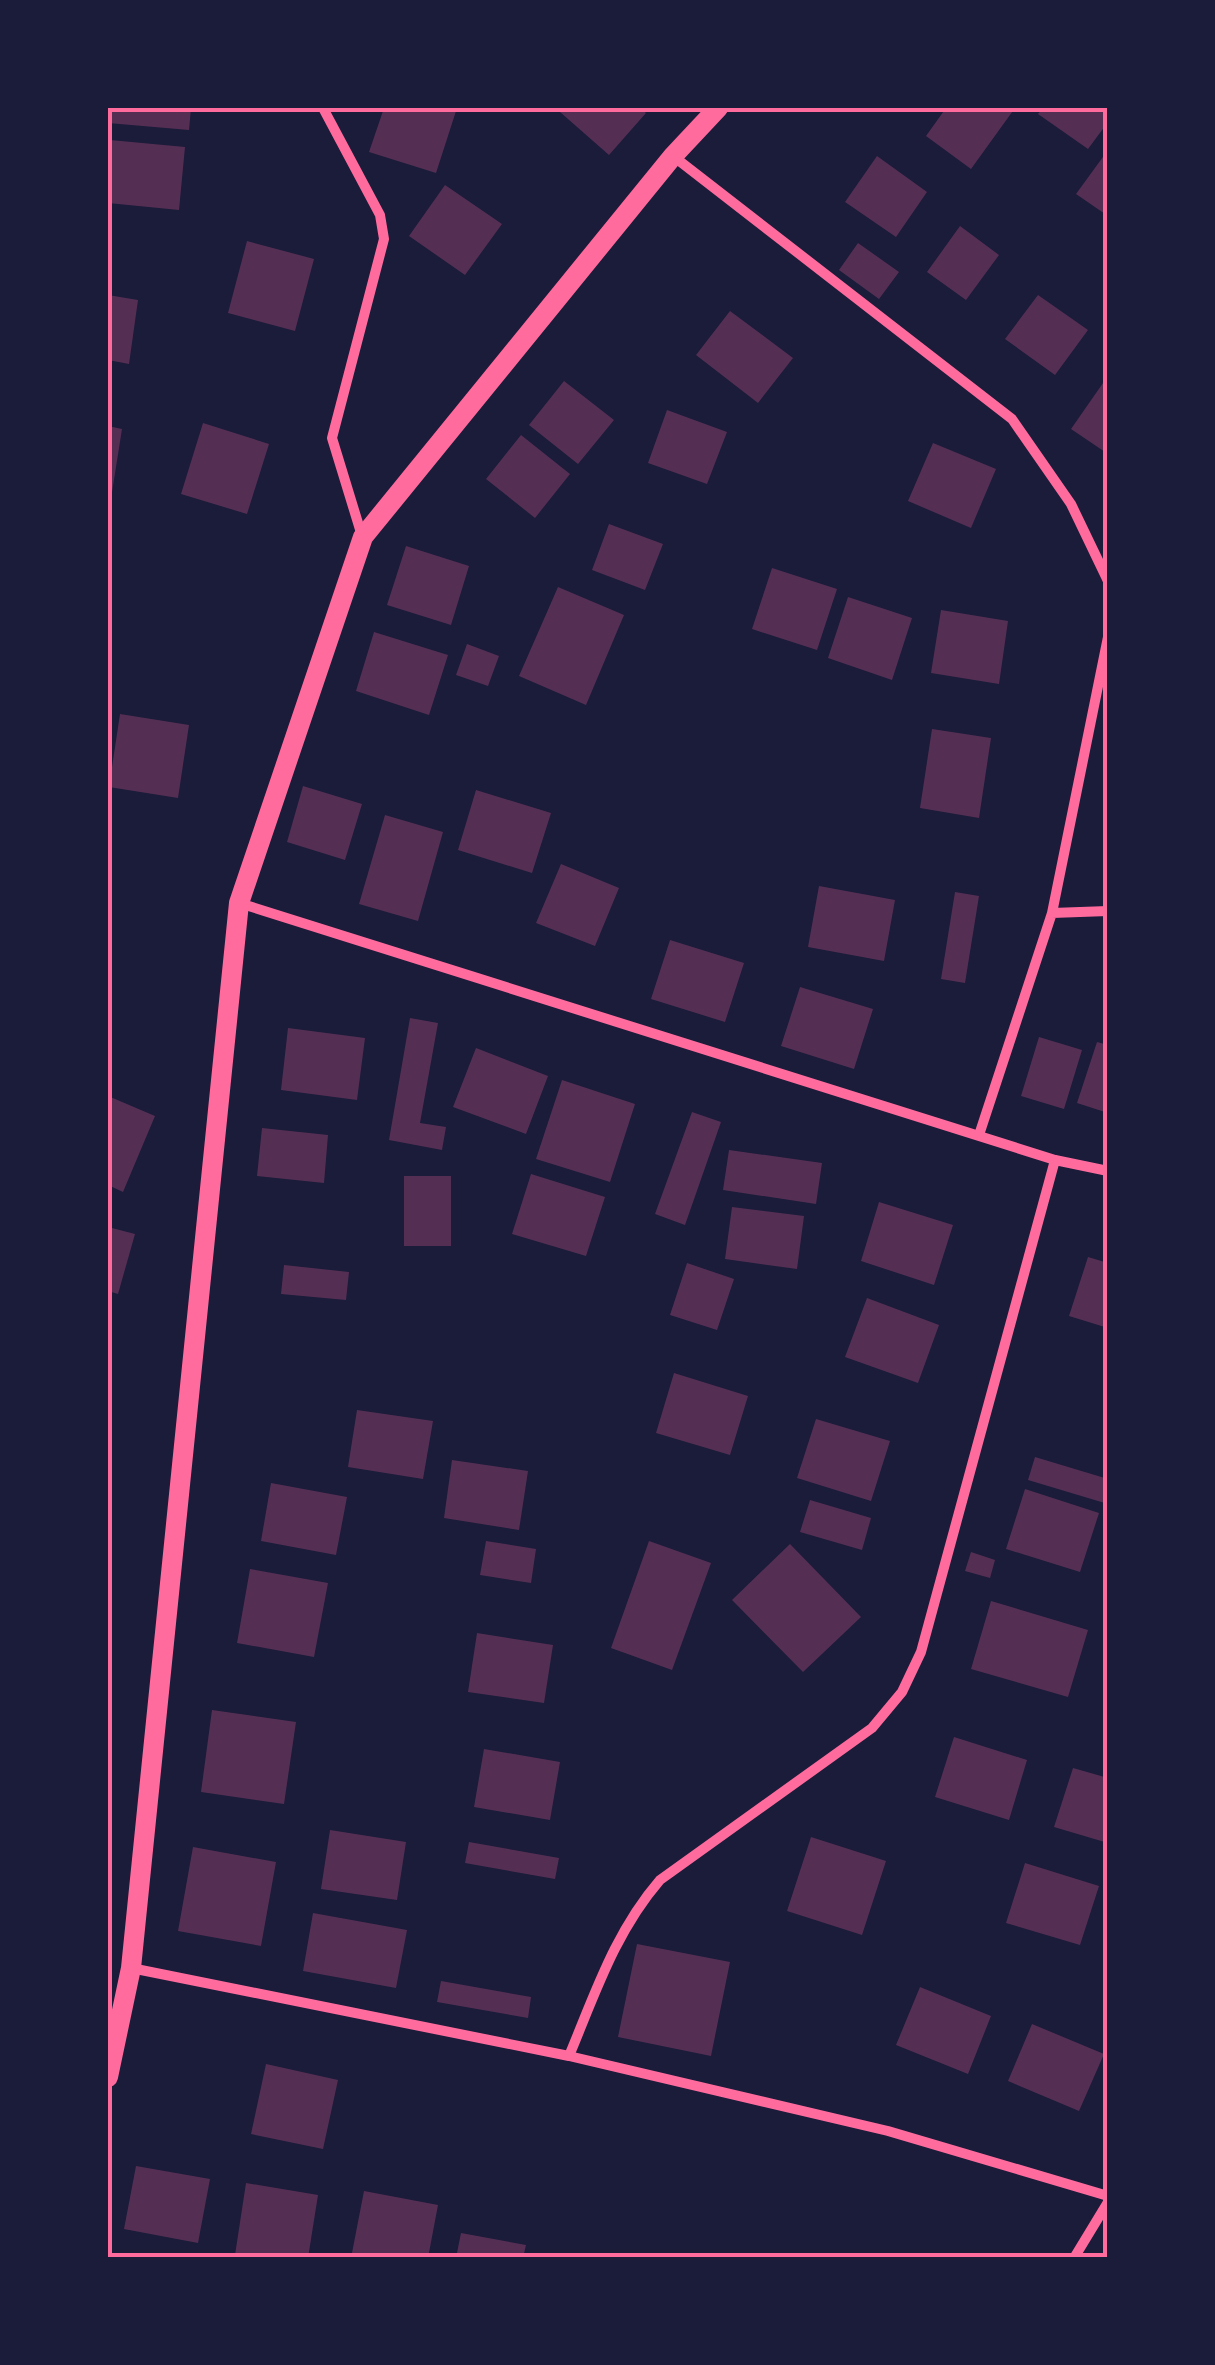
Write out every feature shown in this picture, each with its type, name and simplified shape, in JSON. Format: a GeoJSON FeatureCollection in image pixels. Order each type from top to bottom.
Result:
{"type":"FeatureCollection","features":[{"type":"Feature","properties":{"kind":"main road"},"geometry":{"type":"LineString","coordinates":[[108,2077],[132,1968],[239,903],[363,536],[673,156],[718,108]]}},
{"type":"Feature","properties":{"kind":"street"},"geometry":{"type":"LineString","coordinates":[[324,108],[380,215],[384,240],[332,438],[363,536]]}},
{"type":"Feature","properties":{"kind":"street"},"geometry":{"type":"LineString","coordinates":[[673,156],[1012,419],[1071,504],[1108,581]]}},
{"type":"Feature","properties":{"kind":"street"},"geometry":{"type":"LineString","coordinates":[[979,1135],[1052,913],[1108,638]]}},
{"type":"Feature","properties":{"kind":"street"},"geometry":{"type":"LineString","coordinates":[[239,903],[1056,1160],[1108,1171]]}},
{"type":"Feature","properties":{"kind":"street"},"geometry":{"type":"LineString","coordinates":[[1052,913],[1108,911]]}},
{"type":"Feature","properties":{"kind":"street"},"geometry":{"type":"LineString","coordinates":[[569,2056],[620,1935],[634,1909],[660,1880],[872,1728],[902,1692],[921,1652],[1056,1160]]}},
{"type":"Feature","properties":{"kind":"street"},"geometry":{"type":"LineString","coordinates":[[132,1968],[569,2056],[888,2131],[1108,2199],[1074,2258]]}},
{"type":"Feature","properties":{"kind":"building"},"geometry":{"type":"Polygon","coordinates":[[[108,108],[191,108],[189,130],[108,123],[108,108]]]}},
{"type":"Feature","properties":{"kind":"building"},"geometry":{"type":"Polygon","coordinates":[[[384,108],[457,108],[436,173],[369,152],[384,108]]]}},
{"type":"Feature","properties":{"kind":"building"},"geometry":{"type":"Polygon","coordinates":[[[564,108],[640,108],[646,113],[609,155],[560,112],[564,108]]]}},
{"type":"Feature","properties":{"kind":"building"},"geometry":{"type":"Polygon","coordinates":[[[946,108],[1015,108],[971,169],[926,136],[946,108]]]}},
{"type":"Feature","properties":{"kind":"building"},"geometry":{"type":"Polygon","coordinates":[[[1043,108],[1098,108],[1108,114],[1108,122],[1088,149],[1038,114],[1043,108]]]}},
{"type":"Feature","properties":{"kind":"building"},"geometry":{"type":"Polygon","coordinates":[[[110,140],[185,147],[179,210],[108,203],[110,140]]]}},
{"type":"Feature","properties":{"kind":"building"},"geometry":{"type":"Polygon","coordinates":[[[1108,150],[1108,216],[1076,194],[1108,150]]]}},
{"type":"Feature","properties":{"kind":"building"},"geometry":{"type":"Polygon","coordinates":[[[877,156],[927,192],[896,237],[845,202],[877,156]]]}},
{"type":"Feature","properties":{"kind":"building"},"geometry":{"type":"Polygon","coordinates":[[[445,185],[502,224],[465,275],[409,236],[445,185]]]}},
{"type":"Feature","properties":{"kind":"building"},"geometry":{"type":"Polygon","coordinates":[[[960,226],[999,255],[966,300],[927,272],[960,226]]]}},
{"type":"Feature","properties":{"kind":"building"},"geometry":{"type":"Polygon","coordinates":[[[247,241],[314,259],[295,331],[228,313],[247,241]]]}},
{"type":"Feature","properties":{"kind":"building"},"geometry":{"type":"Polygon","coordinates":[[[858,243],[899,272],[879,299],[839,270],[858,243]]]}},
{"type":"Feature","properties":{"kind":"building"},"geometry":{"type":"Polygon","coordinates":[[[108,295],[138,300],[129,364],[108,360],[108,295]]]}},
{"type":"Feature","properties":{"kind":"building"},"geometry":{"type":"Polygon","coordinates":[[[1038,295],[1088,330],[1055,375],[1005,339],[1038,295]]]}},
{"type":"Feature","properties":{"kind":"building"},"geometry":{"type":"Polygon","coordinates":[[[730,311],[793,358],[758,403],[696,355],[730,311]]]}},
{"type":"Feature","properties":{"kind":"building"},"geometry":{"type":"Polygon","coordinates":[[[564,381],[614,420],[578,464],[529,425],[564,381]]]}},
{"type":"Feature","properties":{"kind":"building"},"geometry":{"type":"Polygon","coordinates":[[[1103,383],[1108,386],[1108,454],[1071,429],[1103,383]]]}},
{"type":"Feature","properties":{"kind":"building"},"geometry":{"type":"Polygon","coordinates":[[[667,410],[727,432],[707,484],[648,463],[667,410]]]}},
{"type":"Feature","properties":{"kind":"building"},"geometry":{"type":"Polygon","coordinates":[[[203,423],[269,444],[247,514],[181,494],[203,423]]]}},
{"type":"Feature","properties":{"kind":"building"},"geometry":{"type":"Polygon","coordinates":[[[108,426],[122,429],[110,505],[108,505],[108,426]]]}},
{"type":"Feature","properties":{"kind":"building"},"geometry":{"type":"Polygon","coordinates":[[[521,435],[570,474],[535,518],[486,479],[521,435]]]}},
{"type":"Feature","properties":{"kind":"building"},"geometry":{"type":"Polygon","coordinates":[[[933,443],[996,469],[971,528],[908,501],[933,443]]]}},
{"type":"Feature","properties":{"kind":"building"},"geometry":{"type":"Polygon","coordinates":[[[609,524],[663,544],[645,590],[592,570],[609,524]]]}},
{"type":"Feature","properties":{"kind":"building"},"geometry":{"type":"Polygon","coordinates":[[[406,546],[469,566],[451,625],[387,605],[406,546]]]}},
{"type":"Feature","properties":{"kind":"building"},"geometry":{"type":"Polygon","coordinates":[[[772,568],[837,589],[817,650],[752,629],[772,568]]]}},
{"type":"Feature","properties":{"kind":"building"},"geometry":{"type":"Polygon","coordinates":[[[558,587],[624,615],[586,705],[519,676],[558,587]]]}},
{"type":"Feature","properties":{"kind":"building"},"geometry":{"type":"Polygon","coordinates":[[[848,597],[912,618],[892,680],[828,658],[848,597]]]}},
{"type":"Feature","properties":{"kind":"building"},"geometry":{"type":"Polygon","coordinates":[[[941,610],[1008,621],[999,684],[931,673],[941,610]]]}},
{"type":"Feature","properties":{"kind":"building"},"geometry":{"type":"Polygon","coordinates":[[[374,632],[448,655],[429,715],[356,691],[374,632]]]}},
{"type":"Feature","properties":{"kind":"building"},"geometry":{"type":"Polygon","coordinates":[[[467,644],[499,656],[488,686],[456,675],[467,644]]]}},
{"type":"Feature","properties":{"kind":"building"},"geometry":{"type":"Polygon","coordinates":[[[120,714],[189,725],[178,798],[109,787],[120,714]]]}},
{"type":"Feature","properties":{"kind":"building"},"geometry":{"type":"Polygon","coordinates":[[[932,729],[991,738],[979,818],[920,808],[932,729]]]}},
{"type":"Feature","properties":{"kind":"building"},"geometry":{"type":"Polygon","coordinates":[[[303,786],[362,804],[345,860],[287,842],[303,786]]]}},
{"type":"Feature","properties":{"kind":"building"},"geometry":{"type":"Polygon","coordinates":[[[476,790],[551,813],[532,873],[458,850],[476,790]]]}},
{"type":"Feature","properties":{"kind":"building"},"geometry":{"type":"Polygon","coordinates":[[[385,815],[443,832],[418,921],[359,904],[385,815]]]}},
{"type":"Feature","properties":{"kind":"building"},"geometry":{"type":"Polygon","coordinates":[[[561,864],[619,888],[595,946],[536,923],[561,864]]]}},
{"type":"Feature","properties":{"kind":"building"},"geometry":{"type":"Polygon","coordinates":[[[819,886],[895,900],[884,961],[808,947],[819,886]]]}},
{"type":"Feature","properties":{"kind":"building"},"geometry":{"type":"Polygon","coordinates":[[[955,892],[979,896],[965,983],[941,979],[955,892]]]}},
{"type":"Feature","properties":{"kind":"building"},"geometry":{"type":"Polygon","coordinates":[[[670,940],[744,963],[725,1022],[651,999],[670,940]]]}},
{"type":"Feature","properties":{"kind":"building"},"geometry":{"type":"Polygon","coordinates":[[[800,987],[873,1009],[854,1069],[781,1046],[800,987]]]}},
{"type":"Feature","properties":{"kind":"building"},"geometry":{"type":"Polygon","coordinates":[[[410,1018],[438,1023],[420,1123],[446,1127],[442,1150],[389,1140],[410,1018]]]}},
{"type":"Feature","properties":{"kind":"building"},"geometry":{"type":"Polygon","coordinates":[[[288,1028],[365,1038],[357,1100],[281,1090],[288,1028]]]}},
{"type":"Feature","properties":{"kind":"building"},"geometry":{"type":"Polygon","coordinates":[[[1039,1037],[1082,1050],[1064,1109],[1021,1096],[1039,1037]]]}},
{"type":"Feature","properties":{"kind":"building"},"geometry":{"type":"Polygon","coordinates":[[[1097,1042],[1108,1045],[1108,1113],[1077,1103],[1097,1042]]]}},
{"type":"Feature","properties":{"kind":"building"},"geometry":{"type":"Polygon","coordinates":[[[476,1048],[548,1076],[526,1134],[453,1107],[476,1048]]]}},
{"type":"Feature","properties":{"kind":"building"},"geometry":{"type":"Polygon","coordinates":[[[562,1080],[635,1104],[610,1182],[536,1159],[562,1080]]]}},
{"type":"Feature","properties":{"kind":"building"},"geometry":{"type":"Polygon","coordinates":[[[108,1096],[155,1116],[123,1192],[108,1185],[108,1096]]]}},
{"type":"Feature","properties":{"kind":"building"},"geometry":{"type":"Polygon","coordinates":[[[692,1112],[721,1122],[685,1225],[655,1214],[692,1112]]]}},
{"type":"Feature","properties":{"kind":"building"},"geometry":{"type":"Polygon","coordinates":[[[262,1128],[328,1135],[324,1183],[257,1176],[262,1128]]]}},
{"type":"Feature","properties":{"kind":"building"},"geometry":{"type":"Polygon","coordinates":[[[729,1150],[822,1163],[816,1204],[723,1190],[729,1150]]]}},
{"type":"Feature","properties":{"kind":"building"},"geometry":{"type":"Polygon","coordinates":[[[531,1174],[605,1197],[586,1256],[512,1234],[531,1174]]]}},
{"type":"Feature","properties":{"kind":"building"},"geometry":{"type":"Polygon","coordinates":[[[404,1176],[451,1176],[451,1246],[404,1246],[404,1176]]]}},
{"type":"Feature","properties":{"kind":"building"},"geometry":{"type":"Polygon","coordinates":[[[879,1202],[953,1225],[934,1285],[861,1261],[879,1202]]]}},
{"type":"Feature","properties":{"kind":"building"},"geometry":{"type":"Polygon","coordinates":[[[732,1207],[804,1216],[797,1269],[725,1259],[732,1207]]]}},
{"type":"Feature","properties":{"kind":"building"},"geometry":{"type":"Polygon","coordinates":[[[108,1227],[135,1234],[118,1294],[108,1291],[108,1227]]]}},
{"type":"Feature","properties":{"kind":"building"},"geometry":{"type":"Polygon","coordinates":[[[1088,1257],[1108,1263],[1108,1328],[1069,1316],[1088,1257]]]}},
{"type":"Feature","properties":{"kind":"building"},"geometry":{"type":"Polygon","coordinates":[[[687,1263],[734,1279],[717,1330],[670,1315],[687,1263]]]}},
{"type":"Feature","properties":{"kind":"building"},"geometry":{"type":"Polygon","coordinates":[[[284,1265],[349,1272],[346,1300],[281,1294],[284,1265]]]}},
{"type":"Feature","properties":{"kind":"building"},"geometry":{"type":"Polygon","coordinates":[[[867,1298],[939,1325],[918,1383],[845,1357],[867,1298]]]}},
{"type":"Feature","properties":{"kind":"building"},"geometry":{"type":"Polygon","coordinates":[[[674,1373],[748,1396],[730,1455],[656,1433],[674,1373]]]}},
{"type":"Feature","properties":{"kind":"building"},"geometry":{"type":"Polygon","coordinates":[[[357,1410],[433,1421],[423,1479],[348,1467],[357,1410]]]}},
{"type":"Feature","properties":{"kind":"building"},"geometry":{"type":"Polygon","coordinates":[[[816,1419],[890,1441],[871,1501],[797,1478],[816,1419]]]}},
{"type":"Feature","properties":{"kind":"building"},"geometry":{"type":"Polygon","coordinates":[[[1035,1457],[1108,1479],[1108,1504],[1028,1480],[1035,1457]]]}},
{"type":"Feature","properties":{"kind":"building"},"geometry":{"type":"Polygon","coordinates":[[[452,1460],[528,1471],[519,1530],[444,1518],[452,1460]]]}},
{"type":"Feature","properties":{"kind":"building"},"geometry":{"type":"Polygon","coordinates":[[[271,1483],[347,1497],[336,1555],[261,1541],[271,1483]]]}},
{"type":"Feature","properties":{"kind":"building"},"geometry":{"type":"Polygon","coordinates":[[[1025,1489],[1099,1513],[1080,1572],[1006,1549],[1025,1489]]]}},
{"type":"Feature","properties":{"kind":"building"},"geometry":{"type":"Polygon","coordinates":[[[810,1500],[871,1518],[862,1550],[800,1532],[810,1500]]]}},
{"type":"Feature","properties":{"kind":"building"},"geometry":{"type":"Polygon","coordinates":[[[486,1541],[536,1549],[531,1583],[480,1575],[486,1541]]]}},
{"type":"Feature","properties":{"kind":"building"},"geometry":{"type":"Polygon","coordinates":[[[649,1541],[711,1563],[672,1670],[611,1648],[649,1541]]]}},
{"type":"Feature","properties":{"kind":"building"},"geometry":{"type":"Polygon","coordinates":[[[790,1544],[861,1617],[803,1672],[732,1600],[790,1544]]]}},
{"type":"Feature","properties":{"kind":"building"},"geometry":{"type":"Polygon","coordinates":[[[971,1552],[995,1560],[990,1578],[965,1571],[971,1552]]]}},
{"type":"Feature","properties":{"kind":"building"},"geometry":{"type":"Polygon","coordinates":[[[250,1569],[328,1583],[314,1657],[237,1643],[250,1569]]]}},
{"type":"Feature","properties":{"kind":"building"},"geometry":{"type":"Polygon","coordinates":[[[991,1601],[1088,1630],[1068,1697],[971,1669],[991,1601]]]}},
{"type":"Feature","properties":{"kind":"building"},"geometry":{"type":"Polygon","coordinates":[[[477,1633],[553,1645],[544,1703],[468,1692],[477,1633]]]}},
{"type":"Feature","properties":{"kind":"building"},"geometry":{"type":"Polygon","coordinates":[[[212,1710],[296,1722],[284,1804],[201,1792],[212,1710]]]}},
{"type":"Feature","properties":{"kind":"building"},"geometry":{"type":"Polygon","coordinates":[[[954,1737],[1027,1760],[1009,1820],[935,1797],[954,1737]]]}},
{"type":"Feature","properties":{"kind":"building"},"geometry":{"type":"Polygon","coordinates":[[[484,1749],[560,1762],[550,1820],[474,1807],[484,1749]]]}},
{"type":"Feature","properties":{"kind":"building"},"geometry":{"type":"Polygon","coordinates":[[[1073,1768],[1108,1778],[1108,1843],[1054,1827],[1073,1768]]]}},
{"type":"Feature","properties":{"kind":"building"},"geometry":{"type":"Polygon","coordinates":[[[330,1830],[406,1842],[397,1900],[321,1889],[330,1830]]]}},
{"type":"Feature","properties":{"kind":"building"},"geometry":{"type":"Polygon","coordinates":[[[811,1837],[886,1861],[862,1935],[787,1911],[811,1837]]]}},
{"type":"Feature","properties":{"kind":"building"},"geometry":{"type":"Polygon","coordinates":[[[469,1842],[559,1858],[555,1879],[465,1863],[469,1842]]]}},
{"type":"Feature","properties":{"kind":"building"},"geometry":{"type":"Polygon","coordinates":[[[193,1847],[276,1862],[261,1946],[178,1931],[193,1847]]]}},
{"type":"Feature","properties":{"kind":"building"},"geometry":{"type":"Polygon","coordinates":[[[1025,1863],[1099,1886],[1080,1945],[1006,1923],[1025,1863]]]}},
{"type":"Feature","properties":{"kind":"building"},"geometry":{"type":"Polygon","coordinates":[[[313,1913],[407,1930],[396,1988],[303,1971],[313,1913]]]}},
{"type":"Feature","properties":{"kind":"building"},"geometry":{"type":"Polygon","coordinates":[[[637,1944],[730,1962],[711,2056],[618,2037],[637,1944]]]}},
{"type":"Feature","properties":{"kind":"building"},"geometry":{"type":"Polygon","coordinates":[[[441,1981],[531,1997],[528,2018],[437,2002],[441,1981]]]}},
{"type":"Feature","properties":{"kind":"building"},"geometry":{"type":"Polygon","coordinates":[[[920,1987],[991,2016],[968,2074],[896,2045],[920,1987]]]}},
{"type":"Feature","properties":{"kind":"building"},"geometry":{"type":"Polygon","coordinates":[[[1032,2024],[1104,2054],[1079,2111],[1008,2081],[1032,2024]]]}},
{"type":"Feature","properties":{"kind":"building"},"geometry":{"type":"Polygon","coordinates":[[[266,2064],[338,2080],[323,2149],[251,2134],[266,2064]]]}},
{"type":"Feature","properties":{"kind":"building"},"geometry":{"type":"Polygon","coordinates":[[[136,2166],[210,2179],[198,2243],[124,2229],[136,2166]]]}},
{"type":"Feature","properties":{"kind":"building"},"geometry":{"type":"Polygon","coordinates":[[[246,2183],[318,2195],[308,2258],[235,2255],[246,2183]]]}},
{"type":"Feature","properties":{"kind":"building"},"geometry":{"type":"Polygon","coordinates":[[[364,2191],[438,2205],[428,2258],[351,2258],[364,2191]]]}},
{"type":"Feature","properties":{"kind":"building"},"geometry":{"type":"Polygon","coordinates":[[[461,2233],[526,2245],[523,2258],[456,2258],[461,2233]]]}}]}
